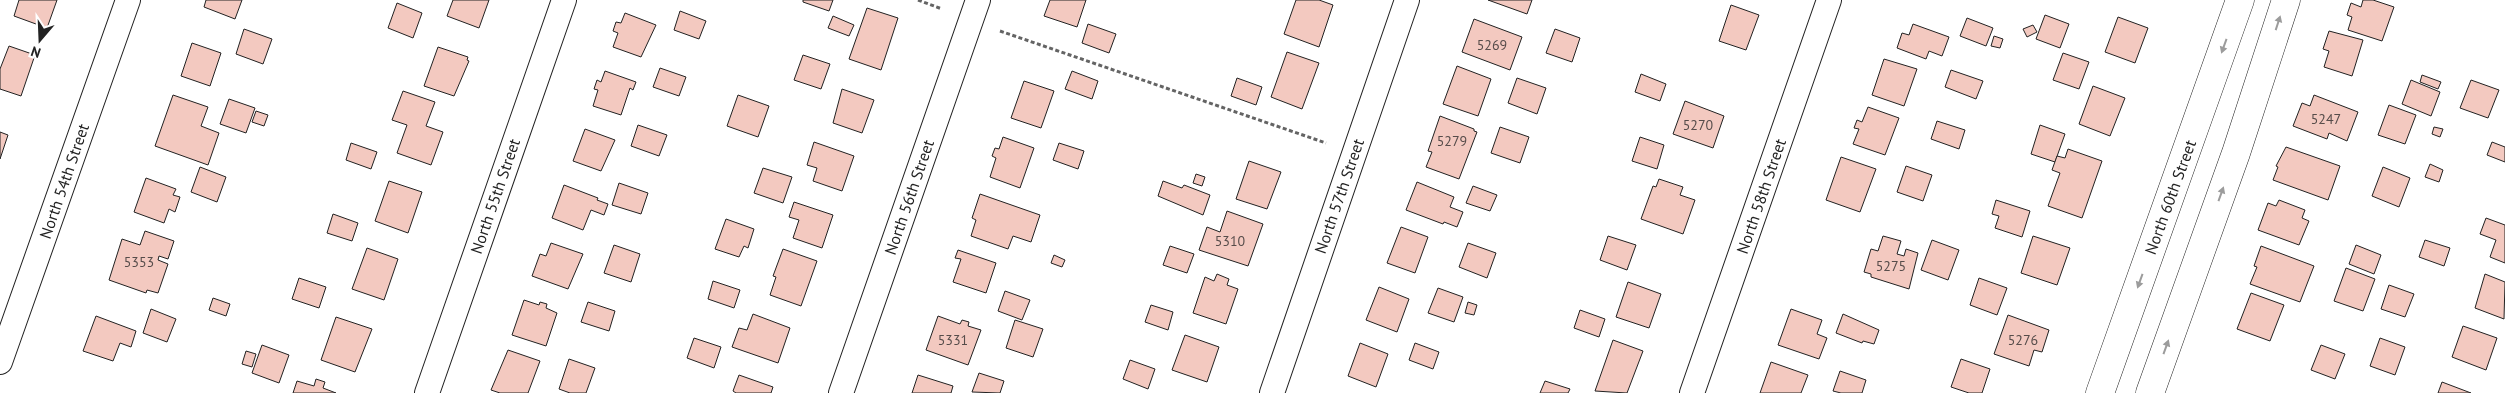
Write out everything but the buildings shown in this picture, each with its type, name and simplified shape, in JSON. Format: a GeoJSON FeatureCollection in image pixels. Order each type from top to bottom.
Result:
{"type":"FeatureCollection","features":[{"type":"Feature","properties":{"kind":"main road","name":"North 60th Street"},"geometry":{"type":"LineString","coordinates":[[2100,393],[2240,0]]}},
{"type":"Feature","properties":{"kind":"main road"},"geometry":{"type":"LineString","coordinates":[[2150,393],[2236,153],[2286,0]]}},
{"type":"Feature","properties":{"kind":"street","name":"North 54th Street"},"geometry":{"type":"LineString","coordinates":[[0,362],[128,0]]}},
{"type":"Feature","properties":{"kind":"street","name":"North 55th Street"},"geometry":{"type":"LineString","coordinates":[[427,393],[564,0]]}},
{"type":"Feature","properties":{"kind":"street","name":"North 56th Street"},"geometry":{"type":"LineString","coordinates":[[841,393],[978,0]]}},
{"type":"Feature","properties":{"kind":"street","name":"North 57th Street"},"geometry":{"type":"LineString","coordinates":[[1272,393],[1407,0]]}},
{"type":"Feature","properties":{"kind":"street","name":"North 58th Street"},"geometry":{"type":"LineString","coordinates":[[1692,393],[1829,0]]}},
{"type":"Feature","properties":{"kind":"path"},"geometry":{"type":"LineString","coordinates":[[918,0],[942,8]]}},
{"type":"Feature","properties":{"kind":"path"},"geometry":{"type":"LineString","coordinates":[[1000,31],[1326,143]]}}]}
